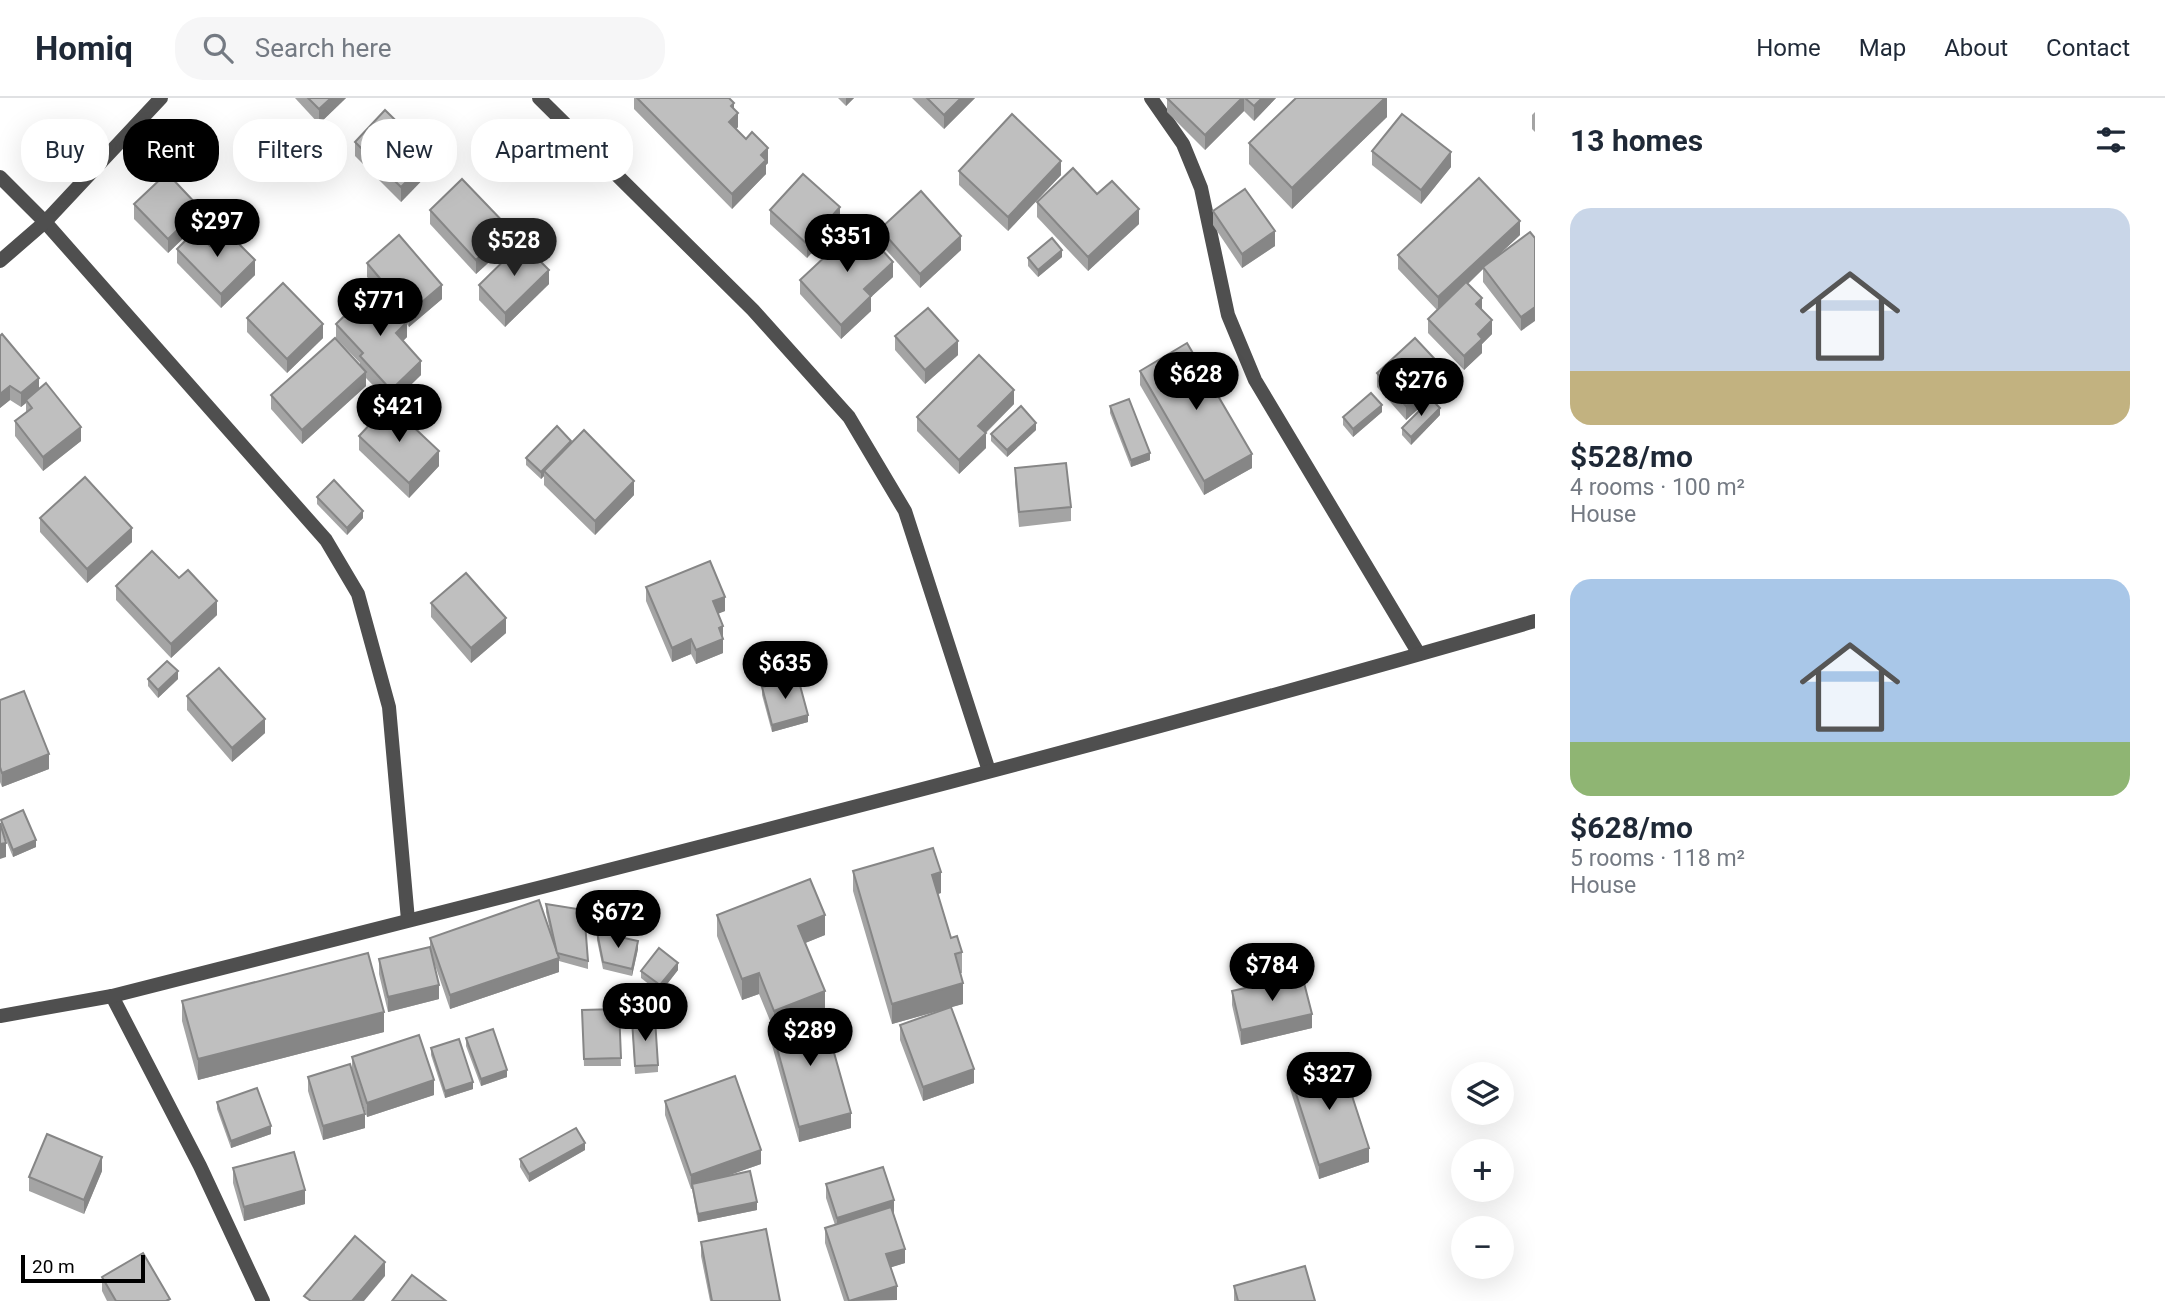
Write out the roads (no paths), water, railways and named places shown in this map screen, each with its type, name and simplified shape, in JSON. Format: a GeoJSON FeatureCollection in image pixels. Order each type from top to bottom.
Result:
{"type":"FeatureCollection","features":[{"type":"Feature","properties":{"kind":"street"},"geometry":{"type":"LineString","coordinates":[[0,261],[45,222],[161,98]]}},
{"type":"Feature","properties":{"kind":"street"},"geometry":{"type":"LineString","coordinates":[[540,98],[753,310],[849,416],[905,511],[989,771]]}},
{"type":"Feature","properties":{"kind":"street"},"geometry":{"type":"LineString","coordinates":[[1152,98],[1183,144],[1202,188],[1228,315],[1255,380],[1419,654]]}},
{"type":"Feature","properties":{"kind":"street"},"geometry":{"type":"LineString","coordinates":[[0,177],[45,222],[326,540],[358,594],[389,707],[408,920]]}},
{"type":"Feature","properties":{"kind":"street"},"geometry":{"type":"LineString","coordinates":[[0,1016],[112,996],[989,771],[1535,621]]}},
{"type":"Feature","properties":{"kind":"street"},"geometry":{"type":"LineString","coordinates":[[112,996],[200,1166],[263,1301]]}}]}
